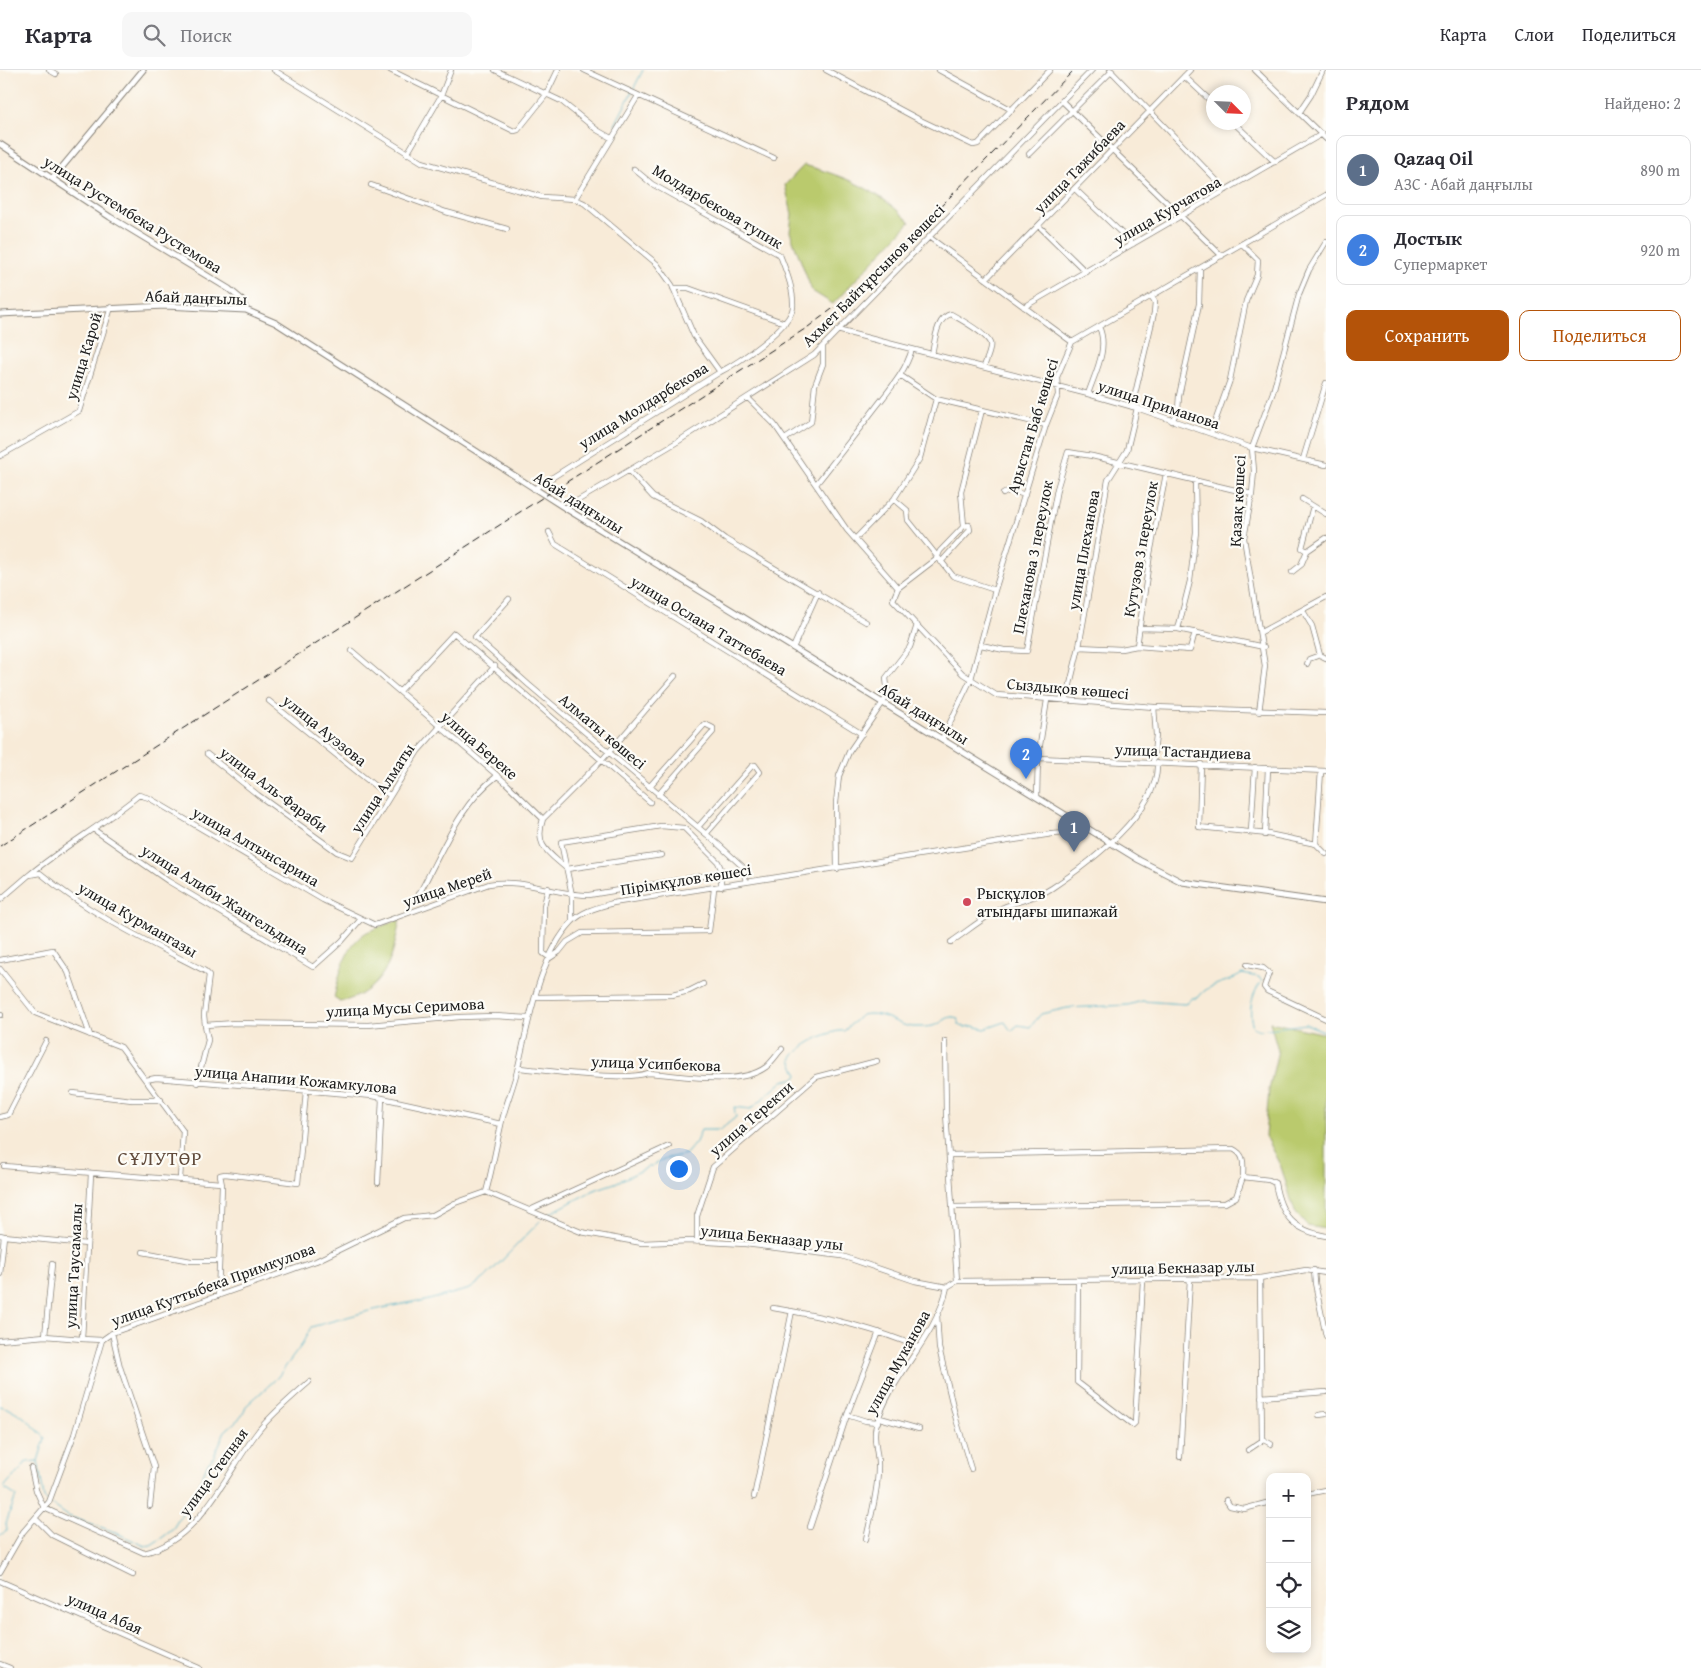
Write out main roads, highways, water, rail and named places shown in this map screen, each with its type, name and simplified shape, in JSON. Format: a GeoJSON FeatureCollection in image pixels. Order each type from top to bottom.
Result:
{"type":"FeatureCollection","features":[{"type":"Feature","properties":{"kind":"waterway"},"geometry":{"type":"LineString","coordinates":[[615,125],[643,70]]}},
{"type":"Feature","properties":{"kind":"waterway"},"geometry":{"type":"LineString","coordinates":[[549,1214],[594,1190],[615,1183],[668,1158],[686,1154],[696,1142],[701,1130],[720,1130],[736,1117],[734,1107],[751,1109],[783,1081],[796,1078],[798,1075],[791,1060],[800,1050],[823,1036],[844,1031],[861,1015],[878,1015],[910,1027],[929,1027],[951,1017],[957,1018],[959,1024],[964,1027],[973,1026],[985,1029],[1005,1022],[1011,1031],[1018,1025],[1030,1027],[1041,1014],[1067,1008],[1128,1005],[1142,1001],[1185,1004],[1192,998],[1198,998],[1207,989],[1242,974],[1259,977],[1262,982],[1255,992],[1251,1003],[1253,1027],[1260,1030],[1306,1024],[1326,1032]]}},
{"type":"Feature","properties":{"kind":"waterway"},"geometry":{"type":"LineString","coordinates":[[51,1504],[68,1516],[112,1531],[145,1546],[151,1545],[172,1530],[196,1491],[225,1431],[242,1416],[246,1406],[277,1378],[301,1346],[311,1327],[369,1311],[417,1301],[421,1302],[470,1289],[485,1278],[540,1221]]}},
{"type":"Feature","properties":{"kind":"waterway"},"geometry":{"type":"LineString","coordinates":[[0,1406],[20,1414],[45,1438],[38,1461],[44,1498],[48,1502]]}},
{"type":"Feature","properties":{"kind":"waterway"},"geometry":{"type":"LineString","coordinates":[[0,1535],[7,1531],[6,1523],[16,1496],[4,1488],[26,1462],[38,1461]]}},
{"type":"Feature","properties":{"kind":"railway"},"geometry":{"type":"LineString","coordinates":[[0,846],[808,327],[863,286],[1074,70]]}},
{"type":"Feature","properties":{"kind":"place","name":"Достык"},"geometry":{"type":"Point","coordinates":[1026,779]}},
{"type":"Feature","properties":{"kind":"place","name":"Qazaq Oil"},"geometry":{"type":"Point","coordinates":[1074,852]}},
{"type":"Feature","properties":{"kind":"place","name":"Рысқұлов атындағы шипажай"},"geometry":{"type":"Point","coordinates":[967,902]}},
{"type":"Feature","properties":{"kind":"district","name":"СҰЛУТӨР"},"geometry":{"type":"Point","coordinates":[160,1158]}}]}
